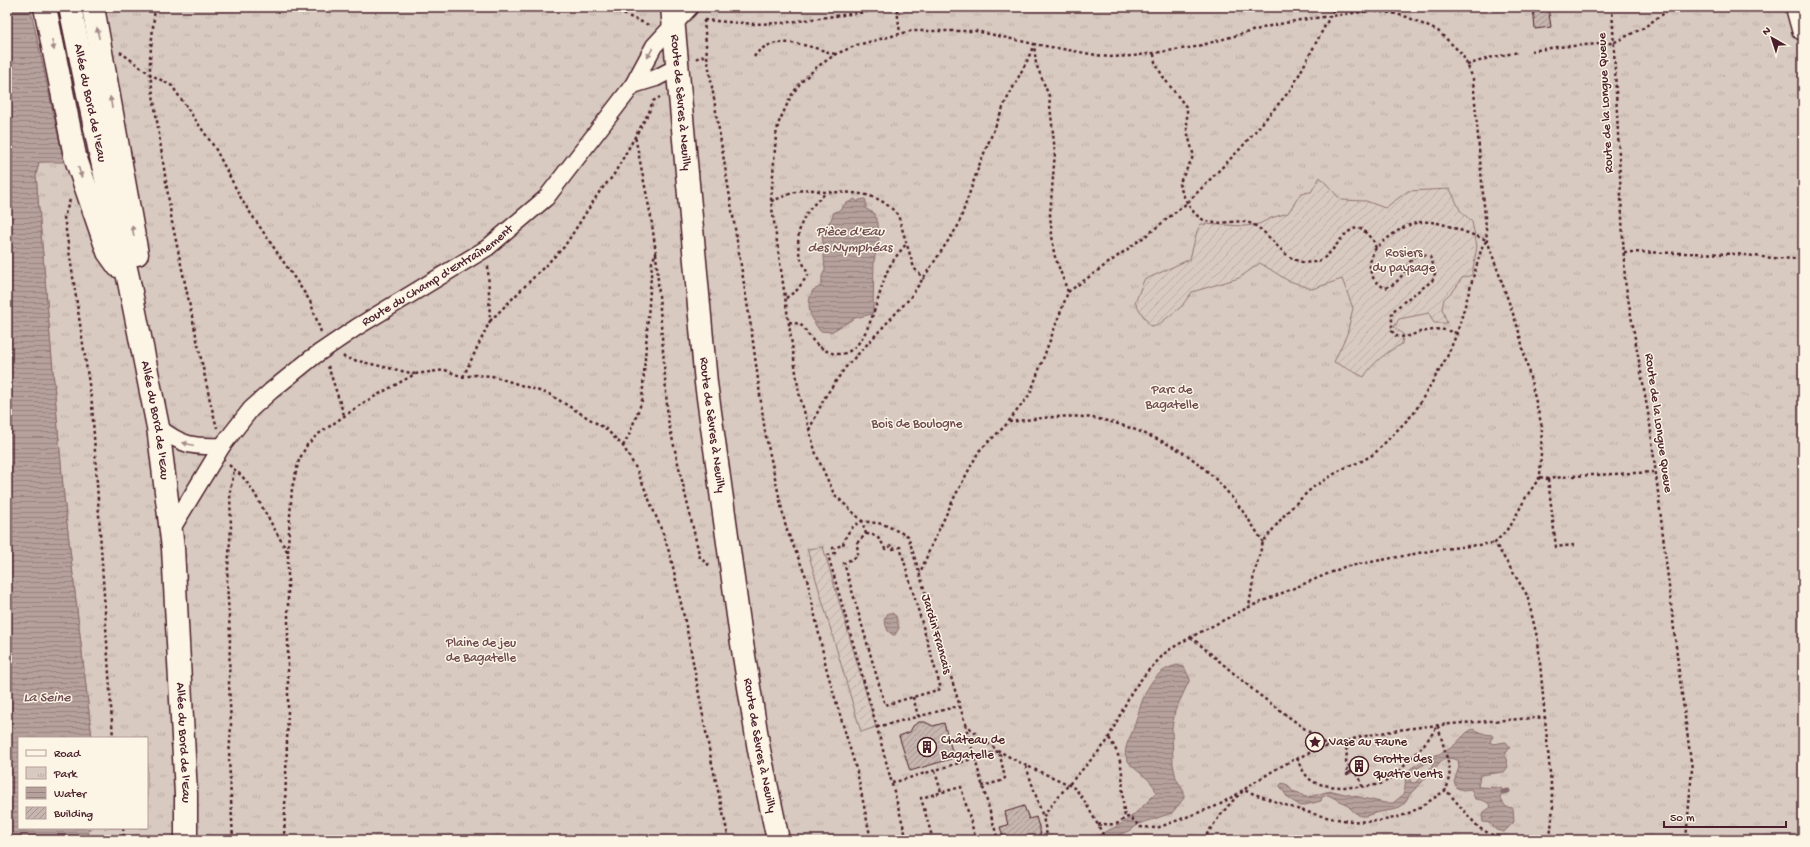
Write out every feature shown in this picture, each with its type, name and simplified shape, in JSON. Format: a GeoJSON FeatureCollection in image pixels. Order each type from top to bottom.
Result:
{"type":"FeatureCollection","features":[{"type":"Feature","properties":{"kind":"main road"},"geometry":{"type":"LineString","coordinates":[[46,7],[77,162],[108,252],[129,282]]}},
{"type":"Feature","properties":{"kind":"main road","name":"Allée du Bord de l'Eau"},"geometry":{"type":"LineString","coordinates":[[70,7],[129,282],[158,427],[171,530],[186,794],[186,840]]}},
{"type":"Feature","properties":{"kind":"main road"},"geometry":{"type":"LineString","coordinates":[[93,7],[138,258],[129,282]]}},
{"type":"Feature","properties":{"kind":"main road"},"geometry":{"type":"LineString","coordinates":[[1797,7],[1803,29]]}},
{"type":"Feature","properties":{"kind":"main road","name":"Route de Sèvres à Neuilly"},"geometry":{"type":"LineString","coordinates":[[673,15],[707,391],[741,637],[759,750],[778,840]]}},
{"type":"Feature","properties":{"kind":"street","name":"Route du Champ d'Entraînement"},"geometry":{"type":"LineString","coordinates":[[171,530],[222,446],[251,409],[288,376],[328,346],[487,248],[546,198],[633,86],[654,46],[673,15],[696,11]]}},
{"type":"Feature","properties":{"kind":"street"},"geometry":{"type":"LineString","coordinates":[[633,86],[656,78],[677,67]]}},
{"type":"Feature","properties":{"kind":"street"},"geometry":{"type":"LineString","coordinates":[[158,427],[180,442],[190,446],[222,446]]}},
{"type":"Feature","properties":{"kind":"path"},"geometry":{"type":"LineString","coordinates":[[155,7],[150,74],[172,222],[210,401],[227,462],[242,476],[252,490],[288,553]]}},
{"type":"Feature","properties":{"kind":"path"},"geometry":{"type":"LineString","coordinates":[[607,7],[652,27],[673,15]]}},
{"type":"Feature","properties":{"kind":"path"},"geometry":{"type":"LineString","coordinates":[[704,20],[754,24],[782,23],[832,15],[896,9],[903,7]]}},
{"type":"Feature","properties":{"kind":"path"},"geometry":{"type":"LineString","coordinates":[[920,574],[945,516],[979,451],[1009,422],[1030,394],[1068,292],[1148,235],[1187,203],[1241,148],[1292,88],[1335,7]]}},
{"type":"Feature","properties":{"kind":"path","name":"Route de la Longue Queue"},"geometry":{"type":"LineString","coordinates":[[1612,7],[1625,281],[1650,424],[1692,769],[1686,840]]}},
{"type":"Feature","properties":{"kind":"path"},"geometry":{"type":"LineString","coordinates":[[1531,51],[1557,47],[1613,43],[1643,28],[1673,7]]}},
{"type":"Feature","properties":{"kind":"path"},"geometry":{"type":"LineString","coordinates":[[896,9],[900,33]]}},
{"type":"Feature","properties":{"kind":"path"},"geometry":{"type":"LineString","coordinates":[[696,11],[704,20],[707,56],[751,327],[765,432],[786,528],[807,579],[827,671],[857,772],[871,840]]}},
{"type":"Feature","properties":{"kind":"path"},"geometry":{"type":"LineString","coordinates":[[866,534],[862,521],[834,494],[816,454],[808,430],[799,394],[771,202],[776,135],[784,110],[801,82],[817,67],[836,54],[857,45],[911,31],[976,30],[1034,44],[1108,57],[1154,54],[1195,46],[1270,26],[1369,11],[1392,13],[1420,22],[1438,31],[1462,54],[1473,79],[1487,240],[1518,328],[1542,427],[1540,477],[1526,496],[1511,526],[1495,543],[1435,550],[1344,567],[1249,607],[1191,637],[1167,652],[1147,672],[1132,692],[1108,738],[1056,799],[1043,817]]}},
{"type":"Feature","properties":{"kind":"path"},"geometry":{"type":"LineString","coordinates":[[754,57],[762,48],[772,43],[787,43],[836,54]]}},
{"type":"Feature","properties":{"kind":"path"},"geometry":{"type":"LineString","coordinates":[[808,430],[829,392],[845,368],[910,298],[958,226],[980,163],[1002,110],[1034,44]]}},
{"type":"Feature","properties":{"kind":"path"},"geometry":{"type":"LineString","coordinates":[[1034,44],[1036,64],[1049,96],[1055,152],[1050,215],[1054,254],[1068,292]]}},
{"type":"Feature","properties":{"kind":"path"},"geometry":{"type":"LineString","coordinates":[[116,50],[150,74],[172,86],[215,148],[243,202],[310,301],[321,335],[328,346],[344,415]]}},
{"type":"Feature","properties":{"kind":"path"},"geometry":{"type":"LineString","coordinates":[[1467,65],[1489,58],[1519,52]]}},
{"type":"Feature","properties":{"kind":"path"},"geometry":{"type":"LineString","coordinates":[[1154,54],[1155,62],[1163,77],[1187,108],[1187,131],[1194,154],[1179,184],[1187,203],[1201,219],[1206,221],[1251,223],[1260,229],[1287,255],[1301,263],[1314,262],[1324,258],[1349,231],[1356,228],[1362,228],[1373,240],[1376,248]]}},
{"type":"Feature","properties":{"kind":"path"},"geometry":{"type":"LineString","coordinates":[[699,57],[707,56]]}},
{"type":"Feature","properties":{"kind":"path"},"geometry":{"type":"LineString","coordinates":[[463,377],[490,320],[564,247],[600,191],[613,176],[649,112],[653,101],[655,98],[660,97]]}},
{"type":"Feature","properties":{"kind":"path"},"geometry":{"type":"LineString","coordinates":[[635,136],[651,217],[656,253],[668,420],[700,558],[710,566]]}},
{"type":"Feature","properties":{"kind":"path"},"geometry":{"type":"LineString","coordinates":[[771,202],[803,190],[849,192],[871,195],[898,215],[914,268],[924,279]]}},
{"type":"Feature","properties":{"kind":"path"},"geometry":{"type":"LineString","coordinates":[[786,298],[797,290],[808,275],[799,253],[799,236],[803,218],[810,207],[826,192]]}},
{"type":"Feature","properties":{"kind":"path"},"geometry":{"type":"LineString","coordinates":[[70,199],[64,217],[92,404],[113,737]]}},
{"type":"Feature","properties":{"kind":"path"},"geometry":{"type":"LineString","coordinates":[[1457,333],[1440,329],[1420,332],[1406,338],[1396,336],[1392,331],[1392,312],[1432,281],[1436,271],[1430,258],[1420,253],[1413,256],[1402,278],[1394,286],[1385,288],[1376,282],[1370,270],[1369,265],[1371,255],[1376,248],[1402,228],[1419,221],[1432,221],[1487,240]]}},
{"type":"Feature","properties":{"kind":"path"},"geometry":{"type":"LineString","coordinates":[[1249,607],[1254,574],[1263,542],[1286,512],[1312,488],[1342,469],[1362,461],[1374,454],[1398,431],[1414,412],[1447,357],[1457,333],[1482,247],[1487,240]]}},
{"type":"Feature","properties":{"kind":"path"},"geometry":{"type":"LineString","coordinates":[[789,322],[800,324],[815,344],[823,349],[832,352],[845,352],[855,347],[872,322],[887,271],[906,244]]}},
{"type":"Feature","properties":{"kind":"path"},"geometry":{"type":"LineString","coordinates":[[487,248],[490,320]]}},
{"type":"Feature","properties":{"kind":"path"},"geometry":{"type":"LineString","coordinates":[[1624,252],[1736,254],[1772,258],[1803,259]]}},
{"type":"Feature","properties":{"kind":"path"},"geometry":{"type":"LineString","coordinates":[[623,446],[629,435],[642,401],[652,262],[656,253]]}},
{"type":"Feature","properties":{"kind":"path"},"geometry":{"type":"LineString","coordinates":[[863,337],[870,340]]}},
{"type":"Feature","properties":{"kind":"path"},"geometry":{"type":"LineString","coordinates":[[328,346],[345,358],[416,374],[445,370],[463,377],[475,375],[492,376],[549,394],[606,429],[623,446],[637,470],[664,536],[671,558],[688,634],[711,759],[729,840]]}},
{"type":"Feature","properties":{"kind":"path"},"geometry":{"type":"LineString","coordinates":[[284,840],[288,710],[288,553],[292,488],[299,460],[307,446],[317,435],[344,415],[416,374]]}},
{"type":"Feature","properties":{"kind":"path"},"geometry":{"type":"LineString","coordinates":[[1009,422],[1051,418],[1085,417],[1120,424],[1150,436],[1183,452],[1214,478],[1247,515],[1263,542]]}},
{"type":"Feature","properties":{"kind":"path"},"geometry":{"type":"LineString","coordinates":[[233,840],[229,758],[231,725],[229,683],[230,635],[227,581],[231,528],[230,492],[234,470]]}},
{"type":"Feature","properties":{"kind":"path"},"geometry":{"type":"LineString","coordinates":[[1540,477],[1548,479],[1571,476],[1655,472]]}},
{"type":"Feature","properties":{"kind":"path"},"geometry":{"type":"LineString","coordinates":[[1548,479],[1556,547],[1574,545]]}},
{"type":"Feature","properties":{"kind":"path"},"geometry":{"type":"LineString","coordinates":[[907,840],[877,727],[828,555],[835,553],[833,548],[843,545],[844,539],[852,526],[862,521],[883,524],[908,536],[965,723],[998,840]]}},
{"type":"Feature","properties":{"kind":"path","name":"Jardin Francais"},"geometry":{"type":"LineString","coordinates":[[866,534],[880,538],[885,549],[891,546],[893,549],[900,547],[941,689],[885,705],[844,563],[858,556],[857,543],[866,534]]}},
{"type":"Feature","properties":{"kind":"path"},"geometry":{"type":"LineString","coordinates":[[1495,543],[1527,595],[1538,641],[1553,806],[1550,840]]}},
{"type":"Feature","properties":{"kind":"path"},"geometry":{"type":"LineString","coordinates":[[1191,637],[1258,694],[1328,746]]}},
{"type":"Feature","properties":{"kind":"path"},"geometry":{"type":"LineString","coordinates":[[913,697],[918,716]]}},
{"type":"Feature","properties":{"kind":"path"},"geometry":{"type":"LineString","coordinates":[[877,727],[959,706]]}},
{"type":"Feature","properties":{"kind":"path"},"geometry":{"type":"LineString","coordinates":[[1098,825],[1104,823],[1116,824],[1125,817],[1130,817],[1140,827],[1157,828],[1219,805],[1286,762],[1328,746],[1344,742],[1403,728],[1546,717]]}},
{"type":"Feature","properties":{"kind":"path"},"geometry":{"type":"LineString","coordinates":[[965,723],[978,738],[999,751],[1026,766],[1075,788],[1106,840]]}},
{"type":"Feature","properties":{"kind":"path"},"geometry":{"type":"LineString","coordinates":[[1243,790],[1339,820],[1372,822],[1402,816],[1446,790],[1450,778],[1448,762],[1438,726]]}},
{"type":"Feature","properties":{"kind":"path"},"geometry":{"type":"LineString","coordinates":[[1298,758],[1308,778],[1314,782],[1338,786],[1362,786],[1383,783],[1389,780],[1432,736],[1438,726]]}},
{"type":"Feature","properties":{"kind":"path"},"geometry":{"type":"LineString","coordinates":[[1108,738],[1121,760],[1123,784],[1122,804],[1125,817]]}},
{"type":"Feature","properties":{"kind":"path"},"geometry":{"type":"LineString","coordinates":[[1344,742],[1347,751],[1346,762],[1360,779],[1362,786]]}},
{"type":"Feature","properties":{"kind":"path"},"geometry":{"type":"LineString","coordinates":[[892,783],[999,751]]}},
{"type":"Feature","properties":{"kind":"path"},"geometry":{"type":"LineString","coordinates":[[982,786],[1001,781],[1005,778],[999,751]]}},
{"type":"Feature","properties":{"kind":"path"},"geometry":{"type":"LineString","coordinates":[[1026,766],[1043,817],[1048,840]]}},
{"type":"Feature","properties":{"kind":"path"},"geometry":{"type":"LineString","coordinates":[[1349,766],[1346,772],[1347,774],[1356,768]]}},
{"type":"Feature","properties":{"kind":"path"},"geometry":{"type":"LineString","coordinates":[[935,771],[941,792]]}},
{"type":"Feature","properties":{"kind":"path"},"geometry":{"type":"LineString","coordinates":[[933,840],[921,798],[961,786],[976,840]]}},
{"type":"Feature","properties":{"kind":"path"},"geometry":{"type":"LineString","coordinates":[[1203,840],[1219,816],[1243,790]]}},
{"type":"Feature","properties":{"kind":"path"},"geometry":{"type":"LineString","coordinates":[[1446,790],[1479,828],[1490,834],[1509,840]]}},
{"type":"Feature","properties":{"kind":"path"},"geometry":{"type":"LineString","coordinates":[[122,829],[124,840]]}},
{"type":"Feature","properties":{"kind":"green space","name":"Bois de Boulogne"},"geometry":{"type":"Polygon","coordinates":[[[30,7],[1803,7],[1803,840],[88,840],[89,829],[148,829],[148,737],[92,737],[64,498],[36,175],[39,162],[64,161],[30,7]]]}},
{"type":"Feature","properties":{"kind":"green space","name":"Rosiers du paysage"},"geometry":{"type":"Polygon","coordinates":[[[1320,177],[1341,200],[1366,201],[1385,208],[1408,191],[1450,189],[1460,210],[1472,222],[1477,246],[1472,275],[1462,278],[1455,289],[1444,299],[1442,308],[1447,323],[1434,323],[1429,313],[1399,319],[1394,327],[1403,334],[1402,344],[1381,358],[1371,367],[1364,377],[1334,362],[1347,334],[1353,308],[1342,279],[1312,289],[1287,280],[1260,263],[1239,278],[1192,292],[1181,307],[1158,325],[1150,326],[1135,303],[1144,280],[1190,259],[1197,231],[1201,224],[1246,226],[1259,224],[1271,218],[1288,213],[1301,193],[1311,192],[1320,177]]]}},
{"type":"Feature","properties":{"kind":"green space"},"geometry":{"type":"Polygon","coordinates":[[[823,547],[876,727],[861,732],[807,549],[823,547]]]}},
{"type":"Feature","properties":{"kind":"water","name":"La Seine"},"geometry":{"type":"Polygon","coordinates":[[[7,7],[30,7],[64,162],[39,162],[36,175],[64,498],[92,737],[18,737],[18,829],[89,829],[88,840],[7,840],[7,7]]]}},
{"type":"Feature","properties":{"kind":"water","name":"Pièce d'Eau des Nymphéas"},"geometry":{"type":"Polygon","coordinates":[[[855,199],[858,202],[859,200],[865,199],[866,209],[874,213],[878,223],[879,239],[874,261],[873,312],[872,314],[855,318],[831,332],[820,331],[811,316],[809,301],[813,290],[820,287],[825,270],[822,230],[831,220],[834,212],[840,210],[845,204],[855,199]]]}},
{"type":"Feature","properties":{"kind":"water"},"geometry":{"type":"Polygon","coordinates":[[[888,613],[892,613],[896,616],[899,628],[895,635],[888,631],[884,620],[888,613]]]}},
{"type":"Feature","properties":{"kind":"water"},"geometry":{"type":"Polygon","coordinates":[[[1177,665],[1184,667],[1190,679],[1175,711],[1172,728],[1173,764],[1176,778],[1184,792],[1184,798],[1172,813],[1139,824],[1131,830],[1106,840],[1090,840],[1124,822],[1140,809],[1156,792],[1150,782],[1129,762],[1125,753],[1147,689],[1159,674],[1177,665]]]}},
{"type":"Feature","properties":{"kind":"water"},"geometry":{"type":"Polygon","coordinates":[[[1473,729],[1492,735],[1493,737],[1490,741],[1492,744],[1506,742],[1510,747],[1505,755],[1508,767],[1504,772],[1480,775],[1478,787],[1501,788],[1503,792],[1500,798],[1506,807],[1513,808],[1514,822],[1504,832],[1496,830],[1491,823],[1483,822],[1482,816],[1484,812],[1491,807],[1488,803],[1475,799],[1471,789],[1463,790],[1457,788],[1454,782],[1459,767],[1458,760],[1450,758],[1441,761],[1410,794],[1404,804],[1397,809],[1366,816],[1361,816],[1354,812],[1346,804],[1328,795],[1322,797],[1321,801],[1301,806],[1288,798],[1280,786],[1282,783],[1288,785],[1292,791],[1305,797],[1332,791],[1385,803],[1393,803],[1404,794],[1407,772],[1409,770],[1449,749],[1473,729]],[[1429,762],[1422,765],[1413,773],[1410,782],[1415,783],[1433,765],[1433,763],[1429,762]]]}},
{"type":"Feature","properties":{"kind":"building"},"geometry":{"type":"Polygon","coordinates":[[[1533,7],[1548,7],[1551,27],[1535,29],[1533,7]]]}},
{"type":"Feature","properties":{"kind":"building","name":"Château de Bagatelle"},"geometry":{"type":"Polygon","coordinates":[[[919,722],[925,722],[933,726],[944,723],[954,758],[910,771],[899,736],[910,732],[913,726],[919,722]]]}},
{"type":"Feature","properties":{"kind":"building"},"geometry":{"type":"Polygon","coordinates":[[[1024,806],[1029,819],[1036,817],[1041,834],[1039,834],[1040,840],[1004,840],[1000,827],[1008,825],[1005,812],[1024,806]]]}},
{"type":"Feature","properties":{"kind":"waterway"},"geometry":{"type":"LineString","coordinates":[[1503,792],[1508,791]]}},
{"type":"Feature","properties":{"kind":"place","name":"Vase au Faune"},"geometry":{"type":"Point","coordinates":[1315,742]}},
{"type":"Feature","properties":{"kind":"place","name":"Château de Bagatelle"},"geometry":{"type":"Point","coordinates":[927,747]}},
{"type":"Feature","properties":{"kind":"place","name":"Grotte des quatre vents"},"geometry":{"type":"Point","coordinates":[1359,766]}},
{"type":"Feature","properties":{"kind":"park label","name":"Parc de Bagatelle"},"geometry":{"type":"Point","coordinates":[1172,398]}},
{"type":"Feature","properties":{"kind":"park label","name":"Plaine de jeu de Bagatelle"},"geometry":{"type":"Point","coordinates":[481,650]}}]}
